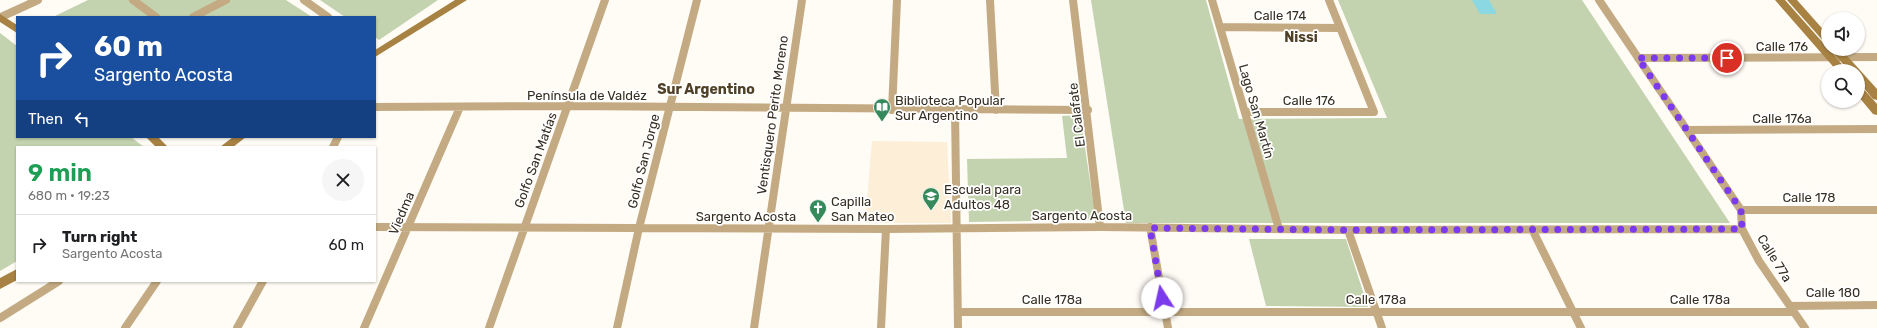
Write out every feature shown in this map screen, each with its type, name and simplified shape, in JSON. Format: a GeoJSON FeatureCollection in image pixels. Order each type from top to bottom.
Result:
{"type":"FeatureCollection","features":[{"type":"Feature","properties":{"kind":"main road"},"geometry":{"type":"LineString","coordinates":[[376,52],[462,0]]}},
{"type":"Feature","properties":{"kind":"main road"},"geometry":{"type":"LineString","coordinates":[[1780,0],[1821,41]]}},
{"type":"Feature","properties":{"kind":"main road"},"geometry":{"type":"LineString","coordinates":[[1792,0],[1821,33]]}},
{"type":"Feature","properties":{"kind":"main road"},"geometry":{"type":"LineString","coordinates":[[0,17],[16,29]]}},
{"type":"Feature","properties":{"kind":"main road"},"geometry":{"type":"LineString","coordinates":[[1842,57],[1848,64]]}},
{"type":"Feature","properties":{"kind":"main road"},"geometry":{"type":"LineString","coordinates":[[1865,83],[1877,96]]}},
{"type":"Feature","properties":{"kind":"main road"},"geometry":{"type":"LineString","coordinates":[[1865,97],[1877,111]]}},
{"type":"Feature","properties":{"kind":"main road"},"geometry":{"type":"LineString","coordinates":[[152,138],[162,146]]}},
{"type":"Feature","properties":{"kind":"main road"},"geometry":{"type":"LineString","coordinates":[[227,146],[239,138]]}},
{"type":"Feature","properties":{"kind":"main road"},"geometry":{"type":"LineString","coordinates":[[0,284],[16,275]]}},
{"type":"Feature","properties":{"kind":"street"},"geometry":{"type":"LineString","coordinates":[[0,17],[38,0]]}},
{"type":"Feature","properties":{"kind":"street"},"geometry":{"type":"LineString","coordinates":[[133,0],[155,16]]}},
{"type":"Feature","properties":{"kind":"street"},"geometry":{"type":"LineString","coordinates":[[195,16],[226,0]]}},
{"type":"Feature","properties":{"kind":"street"},"geometry":{"type":"LineString","coordinates":[[304,0],[327,16]]}},
{"type":"Feature","properties":{"kind":"street","name":"Golfo San Matías"},"geometry":{"type":"LineString","coordinates":[[489,328],[523,228],[605,0]]}},
{"type":"Feature","properties":{"kind":"street","name":"Golfo San Jorge"},"geometry":{"type":"LineString","coordinates":[[617,328],[639,228],[697,0]]}},
{"type":"Feature","properties":{"kind":"street","name":"Ventisquero Perito Moreno"},"geometry":{"type":"LineString","coordinates":[[754,328],[802,0]]}},
{"type":"Feature","properties":{"kind":"street"},"geometry":{"type":"LineString","coordinates":[[892,110],[897,0]]}},
{"type":"Feature","properties":{"kind":"street"},"geometry":{"type":"LineString","coordinates":[[990,0],[996,110]]}},
{"type":"Feature","properties":{"kind":"street","name":"El Calafate"},"geometry":{"type":"LineString","coordinates":[[1074,0],[1088,110],[1100,227]]}},
{"type":"Feature","properties":{"kind":"street","name":"Lago San Martín"},"geometry":{"type":"LineString","coordinates":[[1212,0],[1279,229]]}},
{"type":"Feature","properties":{"kind":"street"},"geometry":{"type":"LineString","coordinates":[[1329,0],[1340,28]]}},
{"type":"Feature","properties":{"kind":"street"},"geometry":{"type":"LineString","coordinates":[[1599,0],[1741,210]]}},
{"type":"Feature","properties":{"kind":"street","name":"Calle 174"},"geometry":{"type":"LineString","coordinates":[[1220,27],[1340,28]]}},
{"type":"Feature","properties":{"kind":"street","name":"Calle 176"},"geometry":{"type":"LineString","coordinates":[[1245,112],[1374,112],[1340,28]]}},
{"type":"Feature","properties":{"kind":"street","name":"Calle 176"},"geometry":{"type":"LineString","coordinates":[[1638,58],[1821,53]]}},
{"type":"Feature","properties":{"kind":"street"},"geometry":{"type":"LineString","coordinates":[[1842,57],[1877,57]]}},
{"type":"Feature","properties":{"kind":"street","name":"Península de Valdéz"},"geometry":{"type":"LineString","coordinates":[[376,107],[568,106],[892,110],[1088,110]]}},
{"type":"Feature","properties":{"kind":"street","name":"Viedma"},"geometry":{"type":"LineString","coordinates":[[364,328],[460,107]]}},
{"type":"Feature","properties":{"kind":"street"},"geometry":{"type":"LineString","coordinates":[[955,110],[958,328]]}},
{"type":"Feature","properties":{"kind":"street","name":"Calle 176a"},"geometry":{"type":"LineString","coordinates":[[1687,130],[1877,129]]}},
{"type":"Feature","properties":{"kind":"street","name":"Calle 178"},"geometry":{"type":"LineString","coordinates":[[1741,210],[1877,210]]}},
{"type":"Feature","properties":{"kind":"street","name":"Calle 77a"},"geometry":{"type":"LineString","coordinates":[[1741,210],[1742,229],[1759,261],[1805,328]]}},
{"type":"Feature","properties":{"kind":"street","name":"Sargento Acosta"},"geometry":{"type":"LineString","coordinates":[[376,227],[768,229],[1100,227],[1348,230],[1742,229]]}},
{"type":"Feature","properties":{"kind":"street"},"geometry":{"type":"LineString","coordinates":[[1150,228],[1168,328]]}},
{"type":"Feature","properties":{"kind":"street"},"geometry":{"type":"LineString","coordinates":[[881,328],[886,229]]}},
{"type":"Feature","properties":{"kind":"street"},"geometry":{"type":"LineString","coordinates":[[1532,229],[1581,328]]}},
{"type":"Feature","properties":{"kind":"street"},"geometry":{"type":"LineString","coordinates":[[1348,230],[1382,328]]}},
{"type":"Feature","properties":{"kind":"street"},"geometry":{"type":"LineString","coordinates":[[0,318],[57,282]]}},
{"type":"Feature","properties":{"kind":"street"},"geometry":{"type":"LineString","coordinates":[[125,328],[156,282]]}},
{"type":"Feature","properties":{"kind":"street"},"geometry":{"type":"LineString","coordinates":[[237,328],[262,282]]}},
{"type":"Feature","properties":{"kind":"street","name":"Calle 180"},"geometry":{"type":"LineString","coordinates":[[1792,309],[1877,305]]}},
{"type":"Feature","properties":{"kind":"street","name":"Calle 178a"},"geometry":{"type":"LineString","coordinates":[[958,312],[1573,312],[1792,309]]}},
{"type":"Feature","properties":{"kind":"shaded area"},"geometry":{"type":"Polygon","coordinates":[[[872,141],[947,142],[951,223],[865,223],[872,141]]]}},
{"type":"Feature","properties":{"kind":"green space"},"geometry":{"type":"Polygon","coordinates":[[[88,0],[286,0],[310,16],[55,16],[88,0]]]}},
{"type":"Feature","properties":{"kind":"green space"},"geometry":{"type":"Polygon","coordinates":[[[320,0],[438,0],[379,40],[376,38],[376,16],[344,16],[320,0]]]}},
{"type":"Feature","properties":{"kind":"green space"},"geometry":{"type":"Polygon","coordinates":[[[1091,0],[1206,0],[1239,119],[1387,118],[1338,0],[1582,0],[1730,223],[1126,223],[1091,0]]]}},
{"type":"Feature","properties":{"kind":"green space"},"geometry":{"type":"Polygon","coordinates":[[[0,33],[16,45],[16,138],[132,138],[143,146],[16,146],[16,262],[0,271],[0,33]]]}},
{"type":"Feature","properties":{"kind":"green space"},"geometry":{"type":"Polygon","coordinates":[[[1080,115],[1096,220],[969,222],[967,159],[1067,158],[1062,116],[1080,115]]]}},
{"type":"Feature","properties":{"kind":"green space"},"geometry":{"type":"Polygon","coordinates":[[[1249,239],[1346,239],[1368,307],[1266,306],[1249,239]]]}},
{"type":"Feature","properties":{"kind":"water"},"geometry":{"type":"Polygon","coordinates":[[[1472,0],[1489,0],[1497,14],[1480,14],[1472,0]]]}},
{"type":"Feature","properties":{"kind":"place","name":"Biblioteca Popular Sur Argentino"},"geometry":{"type":"Point","coordinates":[882,122]}},
{"type":"Feature","properties":{"kind":"place","name":"Escuela para Adultos 48"},"geometry":{"type":"Point","coordinates":[931,211]}},
{"type":"Feature","properties":{"kind":"place","name":"Capilla San Mateo"},"geometry":{"type":"Point","coordinates":[818,223]}},
{"type":"Feature","properties":{"kind":"district","name":"Nissi"},"geometry":{"type":"Point","coordinates":[1301,37]}},
{"type":"Feature","properties":{"kind":"district","name":"Sur Argentino"},"geometry":{"type":"Point","coordinates":[706,89]}},
{"type":"Feature","properties":{"kind":"route"},"geometry":{"type":"LineString","coordinates":[[1162,298],[1150,228],[1348,230],[1742,229],[1741,210],[1638,58],[1727,58]]}}]}
